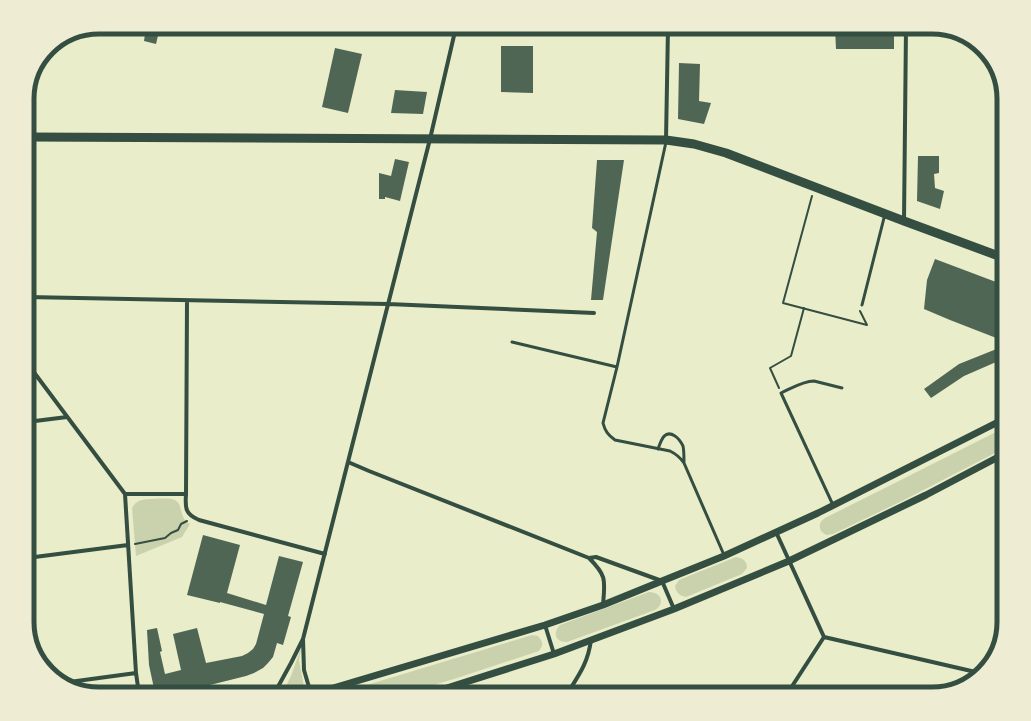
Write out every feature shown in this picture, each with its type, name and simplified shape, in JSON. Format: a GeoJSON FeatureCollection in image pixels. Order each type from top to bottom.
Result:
{"type":"FeatureCollection","features":[{"type":"Feature","properties":{"kind":"main road"},"geometry":{"type":"LineString","coordinates":[[34,136],[666,140],[694,144],[726,153],[904,222],[997,255]]}},
{"type":"Feature","properties":{"kind":"street"},"geometry":{"type":"LineString","coordinates":[[278,687],[303,639],[430,139],[454,34]]}},
{"type":"Feature","properties":{"kind":"street"},"geometry":{"type":"LineString","coordinates":[[666,140],[668,34]]}},
{"type":"Feature","properties":{"kind":"street"},"geometry":{"type":"LineString","coordinates":[[904,222],[906,34]]}},
{"type":"Feature","properties":{"kind":"street"},"geometry":{"type":"LineString","coordinates":[[34,297],[388,304],[594,312]]}},
{"type":"Feature","properties":{"kind":"street"},"geometry":{"type":"LineString","coordinates":[[187,301],[186,508],[194,518],[325,554]]}},
{"type":"Feature","properties":{"kind":"street"},"geometry":{"type":"LineString","coordinates":[[34,372],[125,494],[138,687]]}},
{"type":"Feature","properties":{"kind":"street"},"geometry":{"type":"LineString","coordinates":[[34,421],[67,417]]}},
{"type":"Feature","properties":{"kind":"street"},"geometry":{"type":"LineString","coordinates":[[336,687],[545,625],[662,581],[724,556],[776,532],[997,423]]}},
{"type":"Feature","properties":{"kind":"street"},"geometry":{"type":"LineString","coordinates":[[450,687],[554,654],[674,609],[789,561],[926,495],[997,458]]}},
{"type":"Feature","properties":{"kind":"street"},"geometry":{"type":"LineString","coordinates":[[348,462],[589,558],[600,570],[604,580],[603,604]]}},
{"type":"Feature","properties":{"kind":"street"},"geometry":{"type":"LineString","coordinates":[[125,494],[186,494]]}},
{"type":"Feature","properties":{"kind":"street"},"geometry":{"type":"LineString","coordinates":[[776,532],[824,637]]}},
{"type":"Feature","properties":{"kind":"street"},"geometry":{"type":"LineString","coordinates":[[34,557],[128,546]]}},
{"type":"Feature","properties":{"kind":"street"},"geometry":{"type":"LineString","coordinates":[[589,558],[596,556],[662,581],[674,609]]}},
{"type":"Feature","properties":{"kind":"street"},"geometry":{"type":"LineString","coordinates":[[545,625],[554,654]]}},
{"type":"Feature","properties":{"kind":"street"},"geometry":{"type":"LineString","coordinates":[[824,637],[974,672]]}},
{"type":"Feature","properties":{"kind":"street"},"geometry":{"type":"LineString","coordinates":[[792,687],[824,637]]}},
{"type":"Feature","properties":{"kind":"street"},"geometry":{"type":"LineString","coordinates":[[303,639],[304,670],[310,687]]}},
{"type":"Feature","properties":{"kind":"street"},"geometry":{"type":"LineString","coordinates":[[571,687],[583,669],[590,651],[591,640]]}},
{"type":"Feature","properties":{"kind":"street"},"geometry":{"type":"LineString","coordinates":[[74,682],[136,674]]}},
{"type":"Feature","properties":{"kind":"lane"},"geometry":{"type":"LineString","coordinates":[[666,140],[617,367],[603,423],[605,431],[615,440],[670,451],[680,457],[724,556]]}},
{"type":"Feature","properties":{"kind":"lane"},"geometry":{"type":"LineString","coordinates":[[862,305],[886,214]]}},
{"type":"Feature","properties":{"kind":"lane"},"geometry":{"type":"LineString","coordinates":[[512,342],[617,367]]}},
{"type":"Feature","properties":{"kind":"lane"},"geometry":{"type":"LineString","coordinates":[[833,505],[781,393],[810,381],[842,388]]}},
{"type":"Feature","properties":{"kind":"lane"},"geometry":{"type":"LineString","coordinates":[[658,449],[661,439],[665,435],[673,434],[681,442],[684,448],[684,464]]}},
{"type":"Feature","properties":{"kind":"path"},"geometry":{"type":"LineString","coordinates":[[814,187],[783,302],[867,325],[860,312],[862,305]]}},
{"type":"Feature","properties":{"kind":"path"},"geometry":{"type":"LineString","coordinates":[[781,393],[770,368],[791,356],[804,308]]}},
{"type":"Feature","properties":{"kind":"path"},"geometry":{"type":"LineString","coordinates":[[128,546],[165,538],[178,530],[182,524],[194,518]]}},
{"type":"Feature","properties":{"kind":"green space"},"geometry":{"type":"Polygon","coordinates":[[[994,433],[997,434],[997,452],[904,500],[833,534],[826,535],[820,529],[820,524],[825,518],[994,433]]]}},
{"type":"Feature","properties":{"kind":"green space"},"geometry":{"type":"Polygon","coordinates":[[[149,499],[172,499],[176,501],[180,506],[184,518],[190,524],[182,537],[136,556],[132,508],[139,501],[149,499]]]}},
{"type":"Feature","properties":{"kind":"green space"},"geometry":{"type":"Polygon","coordinates":[[[736,557],[743,559],[746,563],[747,568],[742,574],[686,597],[680,595],[676,591],[675,586],[679,580],[736,557]]]}},
{"type":"Feature","properties":{"kind":"green space"},"geometry":{"type":"Polygon","coordinates":[[[649,592],[657,594],[661,598],[660,604],[655,610],[567,642],[560,641],[556,637],[556,631],[560,625],[649,592]]]}},
{"type":"Feature","properties":{"kind":"green space"},"geometry":{"type":"Polygon","coordinates":[[[532,635],[538,636],[542,642],[542,647],[539,651],[427,687],[360,687],[532,635]]]}},
{"type":"Feature","properties":{"kind":"green space"},"geometry":{"type":"Polygon","coordinates":[[[302,645],[299,660],[304,687],[286,687],[302,645]]]}},
{"type":"Feature","properties":{"kind":"building"},"geometry":{"type":"Polygon","coordinates":[[[145,34],[158,34],[156,44],[144,41],[145,34]]]}},
{"type":"Feature","properties":{"kind":"building"},"geometry":{"type":"Polygon","coordinates":[[[835,34],[894,34],[894,49],[836,49],[835,34]]]}},
{"type":"Feature","properties":{"kind":"building"},"geometry":{"type":"Polygon","coordinates":[[[501,46],[533,46],[533,93],[501,92],[501,46]]]}},
{"type":"Feature","properties":{"kind":"building"},"geometry":{"type":"Polygon","coordinates":[[[335,48],[362,54],[348,113],[322,107],[335,48]]]}},
{"type":"Feature","properties":{"kind":"building"},"geometry":{"type":"Polygon","coordinates":[[[679,63],[700,64],[699,101],[711,103],[704,124],[678,119],[679,63]]]}},
{"type":"Feature","properties":{"kind":"building"},"geometry":{"type":"Polygon","coordinates":[[[395,90],[427,92],[423,114],[391,113],[395,90]]]}},
{"type":"Feature","properties":{"kind":"building"},"geometry":{"type":"Polygon","coordinates":[[[918,156],[939,156],[939,173],[934,174],[935,188],[944,191],[940,209],[917,201],[918,156]]]}},
{"type":"Feature","properties":{"kind":"building"},"geometry":{"type":"Polygon","coordinates":[[[395,159],[409,162],[400,201],[385,197],[385,199],[379,199],[379,173],[391,176],[395,159]]]}},
{"type":"Feature","properties":{"kind":"building"},"geometry":{"type":"Polygon","coordinates":[[[597,160],[624,160],[603,300],[591,300],[597,232],[592,228],[597,160]]]}},
{"type":"Feature","properties":{"kind":"building"},"geometry":{"type":"Polygon","coordinates":[[[935,259],[997,282],[997,338],[924,309],[927,280],[935,259]]]}},
{"type":"Feature","properties":{"kind":"building"},"geometry":{"type":"Polygon","coordinates":[[[997,349],[997,362],[964,376],[931,398],[924,389],[959,364],[997,349]]]}},
{"type":"Feature","properties":{"kind":"building"},"geometry":{"type":"Polygon","coordinates":[[[203,535],[240,545],[227,593],[266,605],[279,556],[303,562],[288,616],[291,617],[283,645],[277,643],[273,657],[263,668],[246,676],[210,685],[210,687],[196,687],[196,685],[186,687],[154,687],[149,665],[147,630],[157,628],[165,674],[181,670],[173,634],[197,628],[206,663],[242,656],[253,649],[256,644],[264,614],[187,595],[203,535]]]}}]}
